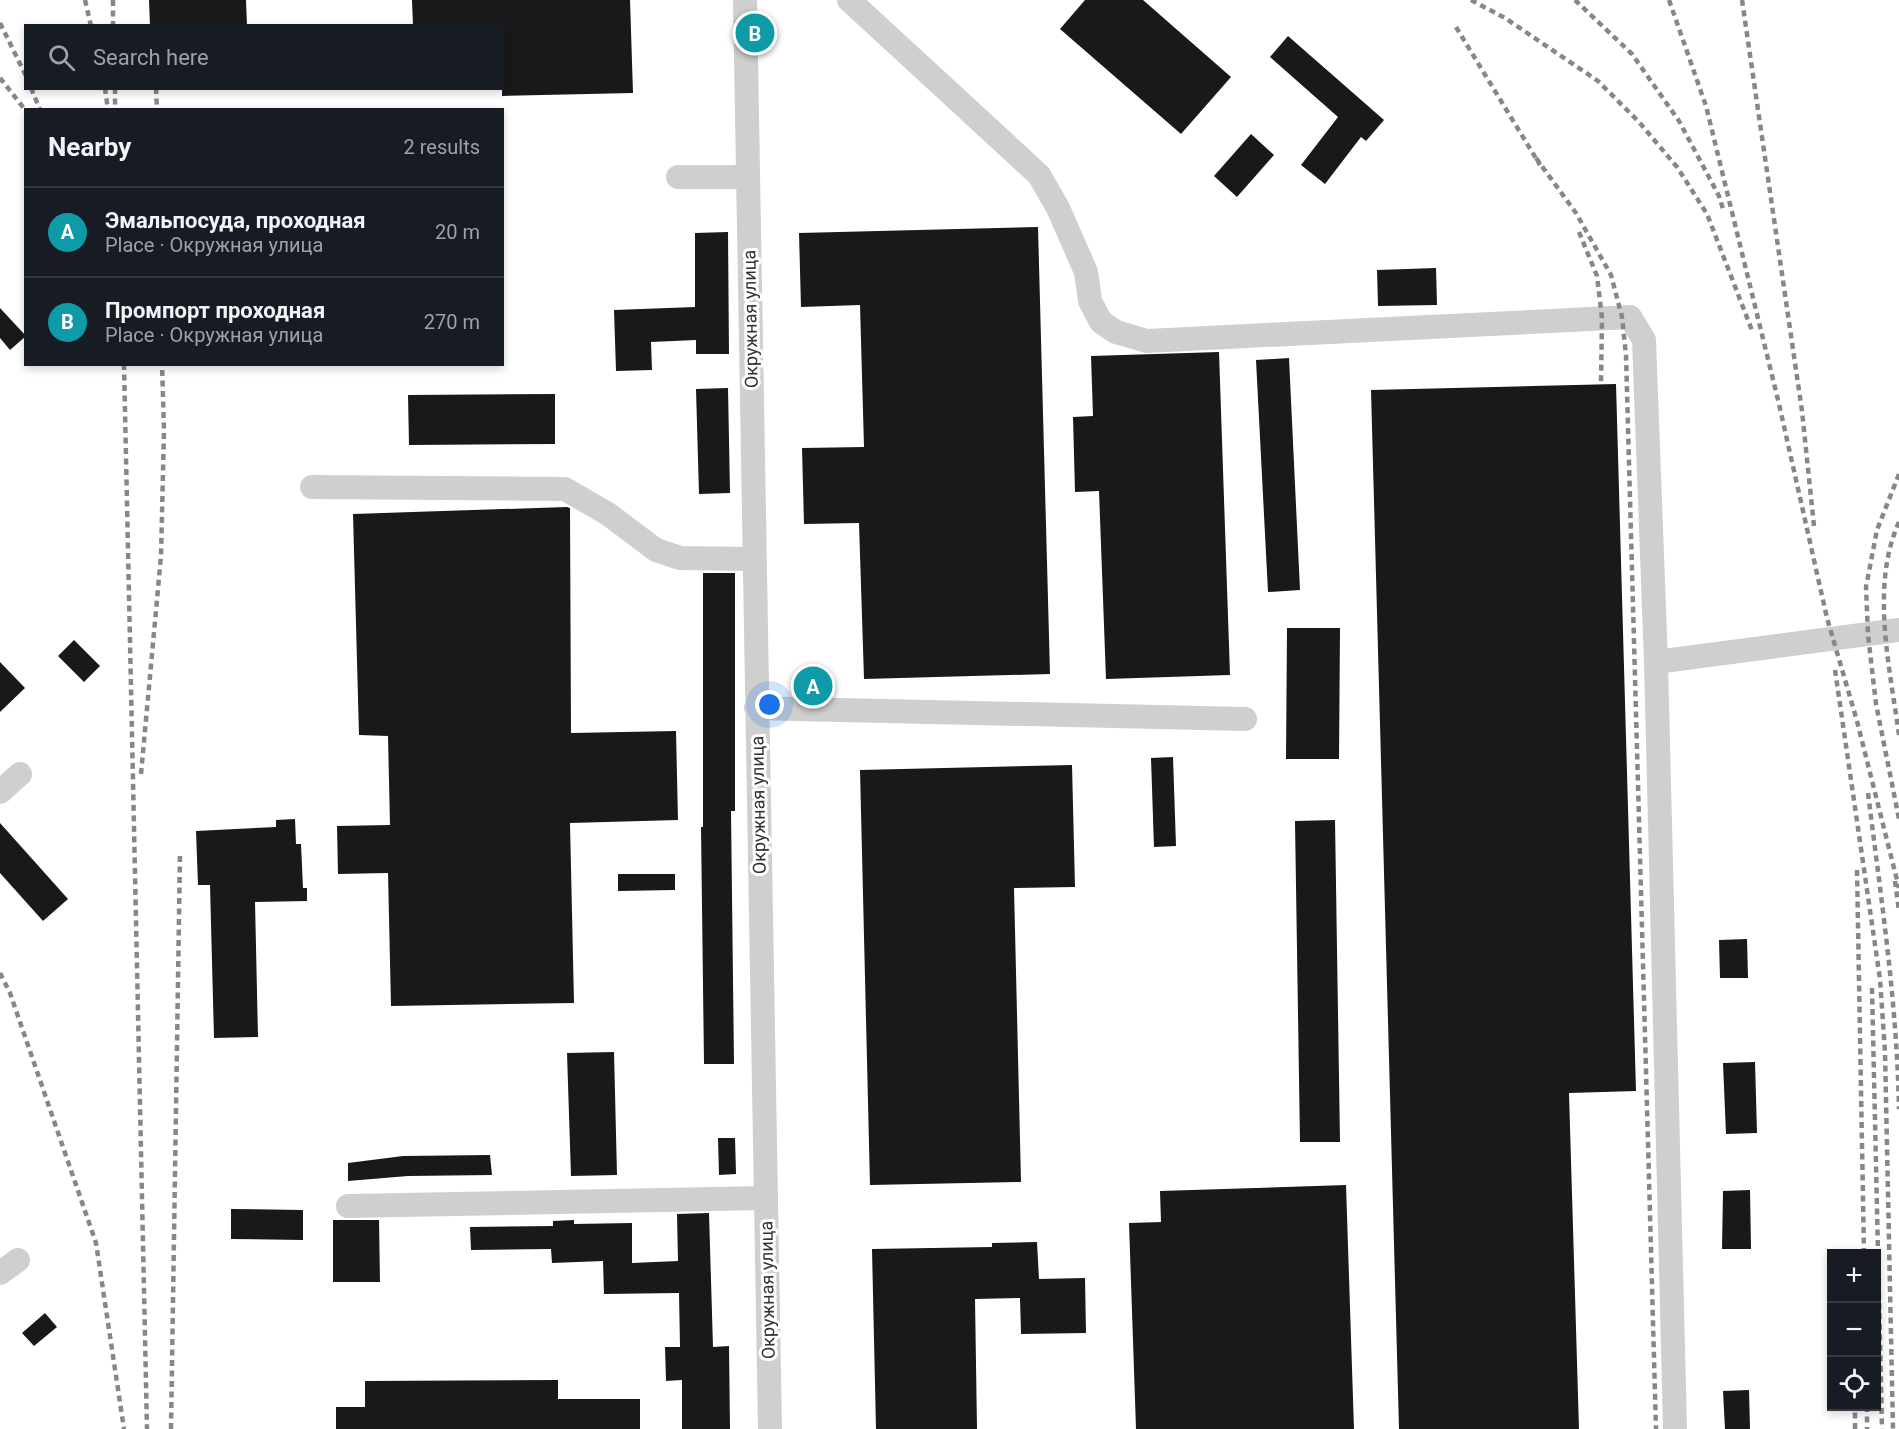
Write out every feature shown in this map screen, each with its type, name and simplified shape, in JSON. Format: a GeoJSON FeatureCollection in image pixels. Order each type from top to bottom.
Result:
{"type":"FeatureCollection","features":[{"type":"Feature","properties":{"kind":"street","name":"Окружная улица"},"geometry":{"type":"LineString","coordinates":[[745,0],[770,1429]]}},
{"type":"Feature","properties":{"kind":"street"},"geometry":{"type":"LineString","coordinates":[[849,0],[1039,176],[1058,208],[1086,272],[1090,301],[1101,322],[1116,332],[1147,341],[1630,316],[1644,340],[1656,662],[1675,1429]]}},
{"type":"Feature","properties":{"kind":"street"},"geometry":{"type":"LineString","coordinates":[[678,177],[748,177]]}},
{"type":"Feature","properties":{"kind":"street"},"geometry":{"type":"LineString","coordinates":[[312,487],[565,489],[608,514],[656,550],[680,558],[753,559]]}},
{"type":"Feature","properties":{"kind":"street"},"geometry":{"type":"LineString","coordinates":[[1656,662],[1899,630]]}},
{"type":"Feature","properties":{"kind":"street"},"geometry":{"type":"LineString","coordinates":[[756,708],[1245,719]]}},
{"type":"Feature","properties":{"kind":"street"},"geometry":{"type":"LineString","coordinates":[[0,792],[20,774]]}},
{"type":"Feature","properties":{"kind":"street"},"geometry":{"type":"LineString","coordinates":[[348,1206],[765,1198]]}},
{"type":"Feature","properties":{"kind":"building"},"geometry":{"type":"Polygon","coordinates":[[[149,0],[246,0],[247,24],[150,24],[149,0]]]}},
{"type":"Feature","properties":{"kind":"building"},"geometry":{"type":"Polygon","coordinates":[[[412,0],[630,0],[633,93],[502,96],[502,90],[504,90],[504,24],[413,24],[412,0]]]}},
{"type":"Feature","properties":{"kind":"building"},"geometry":{"type":"Polygon","coordinates":[[[1085,0],[1143,0],[1231,77],[1181,134],[1060,29],[1085,0]]]}},
{"type":"Feature","properties":{"kind":"building"},"geometry":{"type":"Polygon","coordinates":[[[1288,36],[1384,120],[1366,141],[1361,137],[1325,184],[1301,165],[1338,117],[1270,57],[1288,36]]]}},
{"type":"Feature","properties":{"kind":"building"},"geometry":{"type":"Polygon","coordinates":[[[1251,134],[1274,155],[1237,197],[1214,176],[1251,134]]]}},
{"type":"Feature","properties":{"kind":"building"},"geometry":{"type":"Polygon","coordinates":[[[1038,227],[1050,674],[864,679],[859,523],[804,524],[802,448],[864,447],[860,305],[801,307],[799,233],[1038,227]]]}},
{"type":"Feature","properties":{"kind":"building"},"geometry":{"type":"Polygon","coordinates":[[[728,232],[729,354],[696,354],[696,340],[651,342],[652,370],[616,371],[614,310],[695,307],[695,233],[728,232]]]}},
{"type":"Feature","properties":{"kind":"building"},"geometry":{"type":"Polygon","coordinates":[[[1436,268],[1437,305],[1378,306],[1377,270],[1436,268]]]}},
{"type":"Feature","properties":{"kind":"building"},"geometry":{"type":"Polygon","coordinates":[[[0,308],[24,334],[24,338],[10,350],[0,338],[0,308]]]}},
{"type":"Feature","properties":{"kind":"building"},"geometry":{"type":"Polygon","coordinates":[[[1219,352],[1230,675],[1106,679],[1099,491],[1075,492],[1073,417],[1093,416],[1091,356],[1219,352]]]}},
{"type":"Feature","properties":{"kind":"building"},"geometry":{"type":"Polygon","coordinates":[[[1289,358],[1300,590],[1268,592],[1256,360],[1289,358]]]}},
{"type":"Feature","properties":{"kind":"building"},"geometry":{"type":"Polygon","coordinates":[[[1616,384],[1636,1091],[1569,1093],[1579,1429],[1399,1429],[1371,390],[1616,384]]]}},
{"type":"Feature","properties":{"kind":"building"},"geometry":{"type":"Polygon","coordinates":[[[728,388],[730,493],[699,494],[696,389],[728,388]]]}},
{"type":"Feature","properties":{"kind":"building"},"geometry":{"type":"Polygon","coordinates":[[[555,394],[555,444],[409,445],[408,395],[555,394]]]}},
{"type":"Feature","properties":{"kind":"building"},"geometry":{"type":"Polygon","coordinates":[[[570,508],[571,733],[676,731],[678,820],[570,823],[574,1003],[391,1006],[388,873],[338,874],[337,826],[390,825],[388,736],[359,735],[353,514],[570,508]]]}},
{"type":"Feature","properties":{"kind":"building"},"geometry":{"type":"Polygon","coordinates":[[[703,573],[735,573],[735,811],[731,811],[734,1064],[704,1064],[701,827],[703,827],[703,573]]]}},
{"type":"Feature","properties":{"kind":"building"},"geometry":{"type":"Polygon","coordinates":[[[1287,628],[1340,628],[1339,759],[1286,759],[1287,628]]]}},
{"type":"Feature","properties":{"kind":"building"},"geometry":{"type":"Polygon","coordinates":[[[74,640],[100,666],[84,682],[58,656],[74,640]]]}},
{"type":"Feature","properties":{"kind":"building"},"geometry":{"type":"Polygon","coordinates":[[[0,662],[25,688],[0,712],[0,662]]]}},
{"type":"Feature","properties":{"kind":"building"},"geometry":{"type":"Polygon","coordinates":[[[1173,757],[1176,846],[1154,847],[1151,758],[1173,757]]]}},
{"type":"Feature","properties":{"kind":"building"},"geometry":{"type":"Polygon","coordinates":[[[1072,765],[1075,887],[1014,888],[1021,1182],[870,1185],[860,770],[1072,765]]]}},
{"type":"Feature","properties":{"kind":"building"},"geometry":{"type":"Polygon","coordinates":[[[295,819],[296,844],[301,844],[303,888],[307,888],[307,901],[255,902],[258,1037],[214,1038],[210,885],[198,885],[196,831],[276,827],[276,820],[295,819]]]}},
{"type":"Feature","properties":{"kind":"building"},"geometry":{"type":"Polygon","coordinates":[[[1335,820],[1340,1142],[1300,1142],[1295,821],[1335,820]]]}},
{"type":"Feature","properties":{"kind":"building"},"geometry":{"type":"Polygon","coordinates":[[[0,823],[68,899],[43,921],[0,873],[0,823]]]}},
{"type":"Feature","properties":{"kind":"building"},"geometry":{"type":"Polygon","coordinates":[[[618,874],[675,874],[675,890],[618,891],[618,874]]]}},
{"type":"Feature","properties":{"kind":"building"},"geometry":{"type":"Polygon","coordinates":[[[1747,939],[1748,978],[1720,978],[1719,940],[1747,939]]]}},
{"type":"Feature","properties":{"kind":"building"},"geometry":{"type":"Polygon","coordinates":[[[614,1052],[617,1175],[571,1176],[567,1053],[614,1052]]]}},
{"type":"Feature","properties":{"kind":"building"},"geometry":{"type":"Polygon","coordinates":[[[1755,1062],[1757,1133],[1726,1134],[1723,1063],[1755,1062]]]}},
{"type":"Feature","properties":{"kind":"building"},"geometry":{"type":"Polygon","coordinates":[[[718,1138],[735,1138],[736,1174],[719,1175],[718,1138]]]}},
{"type":"Feature","properties":{"kind":"building"},"geometry":{"type":"Polygon","coordinates":[[[490,1155],[492,1175],[408,1176],[348,1181],[348,1163],[403,1156],[490,1155]]]}},
{"type":"Feature","properties":{"kind":"building"},"geometry":{"type":"Polygon","coordinates":[[[1346,1185],[1354,1429],[1136,1429],[1129,1223],[1161,1222],[1160,1191],[1346,1185]]]}},
{"type":"Feature","properties":{"kind":"building"},"geometry":{"type":"Polygon","coordinates":[[[1750,1190],[1751,1249],[1722,1249],[1723,1191],[1750,1190]]]}},
{"type":"Feature","properties":{"kind":"building"},"geometry":{"type":"Polygon","coordinates":[[[231,1209],[303,1210],[303,1240],[231,1239],[231,1209]]]}},
{"type":"Feature","properties":{"kind":"building"},"geometry":{"type":"Polygon","coordinates":[[[709,1213],[713,1347],[729,1346],[730,1429],[682,1429],[682,1380],[666,1381],[665,1347],[680,1347],[679,1293],[604,1294],[603,1261],[552,1263],[551,1249],[471,1250],[470,1227],[553,1226],[553,1221],[574,1220],[574,1224],[632,1223],[632,1263],[678,1261],[677,1214],[709,1213]]]}},
{"type":"Feature","properties":{"kind":"building"},"geometry":{"type":"Polygon","coordinates":[[[333,1220],[379,1220],[380,1282],[333,1282],[333,1220]]]}},
{"type":"Feature","properties":{"kind":"building"},"geometry":{"type":"Polygon","coordinates":[[[1037,1242],[1039,1279],[1085,1278],[1086,1333],[1021,1334],[1020,1298],[975,1299],[977,1429],[876,1429],[872,1249],[992,1247],[992,1243],[1037,1242]]]}},
{"type":"Feature","properties":{"kind":"building"},"geometry":{"type":"Polygon","coordinates":[[[45,1313],[57,1327],[34,1346],[22,1333],[45,1313]]]}},
{"type":"Feature","properties":{"kind":"building"},"geometry":{"type":"Polygon","coordinates":[[[558,1380],[558,1399],[640,1399],[640,1429],[336,1429],[336,1407],[365,1407],[365,1381],[558,1380]]]}},
{"type":"Feature","properties":{"kind":"building"},"geometry":{"type":"Polygon","coordinates":[[[1749,1390],[1750,1429],[1725,1429],[1723,1391],[1749,1390]]]}},
{"type":"Feature","properties":{"kind":"railway"},"geometry":{"type":"LineString","coordinates":[[85,0],[91,24]]}},
{"type":"Feature","properties":{"kind":"railway"},"geometry":{"type":"LineString","coordinates":[[113,0],[113,24]]}},
{"type":"Feature","properties":{"kind":"railway"},"geometry":{"type":"LineString","coordinates":[[1471,0],[1505,18],[1598,81],[1639,122],[1677,167],[1707,214],[1753,333]]}},
{"type":"Feature","properties":{"kind":"railway"},"geometry":{"type":"LineString","coordinates":[[1575,0],[1632,54],[1679,121],[1719,196],[1723,209]]}},
{"type":"Feature","properties":{"kind":"railway"},"geometry":{"type":"LineString","coordinates":[[1669,0],[1706,106],[1779,404],[1827,618],[1857,721],[1899,888]]}},
{"type":"Feature","properties":{"kind":"railway"},"geometry":{"type":"LineString","coordinates":[[1742,0],[1802,411],[1814,526]]}},
{"type":"Feature","properties":{"kind":"railway"},"geometry":{"type":"LineString","coordinates":[[0,23],[24,72]]}},
{"type":"Feature","properties":{"kind":"railway"},"geometry":{"type":"LineString","coordinates":[[1456,27],[1540,165]]}},
{"type":"Feature","properties":{"kind":"railway"},"geometry":{"type":"LineString","coordinates":[[0,78],[24,108]]}},
{"type":"Feature","properties":{"kind":"railway"},"geometry":{"type":"LineString","coordinates":[[32,90],[39,108]]}},
{"type":"Feature","properties":{"kind":"railway"},"geometry":{"type":"LineString","coordinates":[[105,90],[108,108]]}},
{"type":"Feature","properties":{"kind":"railway"},"geometry":{"type":"LineString","coordinates":[[115,90],[115,108]]}},
{"type":"Feature","properties":{"kind":"railway"},"geometry":{"type":"LineString","coordinates":[[156,90],[157,108]]}},
{"type":"Feature","properties":{"kind":"railway"},"geometry":{"type":"LineString","coordinates":[[1536,158],[1576,213],[1611,275],[1622,317],[1626,355],[1656,1429]]}},
{"type":"Feature","properties":{"kind":"railway"},"geometry":{"type":"LineString","coordinates":[[1579,232],[1597,276],[1602,318],[1601,384]]}},
{"type":"Feature","properties":{"kind":"railway"},"geometry":{"type":"LineString","coordinates":[[124,366],[147,1429]]}},
{"type":"Feature","properties":{"kind":"railway"},"geometry":{"type":"LineString","coordinates":[[141,774],[161,556],[164,430],[162,366]]}},
{"type":"Feature","properties":{"kind":"railway"},"geometry":{"type":"LineString","coordinates":[[1899,474],[1877,530],[1866,587],[1868,635],[1876,704],[1899,819]]}},
{"type":"Feature","properties":{"kind":"railway"},"geometry":{"type":"LineString","coordinates":[[1899,522],[1890,547],[1884,600],[1887,655],[1899,735]]}},
{"type":"Feature","properties":{"kind":"railway"},"geometry":{"type":"LineString","coordinates":[[1835,670],[1880,979],[1885,1052],[1893,1429]]}},
{"type":"Feature","properties":{"kind":"railway"},"geometry":{"type":"LineString","coordinates":[[1868,793],[1892,990],[1899,1109]]}},
{"type":"Feature","properties":{"kind":"railway"},"geometry":{"type":"LineString","coordinates":[[171,1429],[180,853]]}},
{"type":"Feature","properties":{"kind":"railway"},"geometry":{"type":"LineString","coordinates":[[1857,870],[1864,1249]]}},
{"type":"Feature","properties":{"kind":"railway"},"geometry":{"type":"LineString","coordinates":[[1895,881],[1899,911]]}},
{"type":"Feature","properties":{"kind":"railway"},"geometry":{"type":"LineString","coordinates":[[0,973],[10,993],[96,1243],[124,1429]]}},
{"type":"Feature","properties":{"kind":"railway"},"geometry":{"type":"LineString","coordinates":[[1872,988],[1882,1429]]}},
{"type":"Feature","properties":{"kind":"railway"},"geometry":{"type":"LineString","coordinates":[[1855,1411],[1855,1429]]}},
{"type":"Feature","properties":{"kind":"railway"},"geometry":{"type":"LineString","coordinates":[[1867,1411],[1867,1429]]}},
{"type":"Feature","properties":{"kind":"place","name":"Промпорт проходная"},"geometry":{"type":"Point","coordinates":[755,33]}},
{"type":"Feature","properties":{"kind":"place","name":"Эмальпосуда, проходная"},"geometry":{"type":"Point","coordinates":[813,686]}}]}
